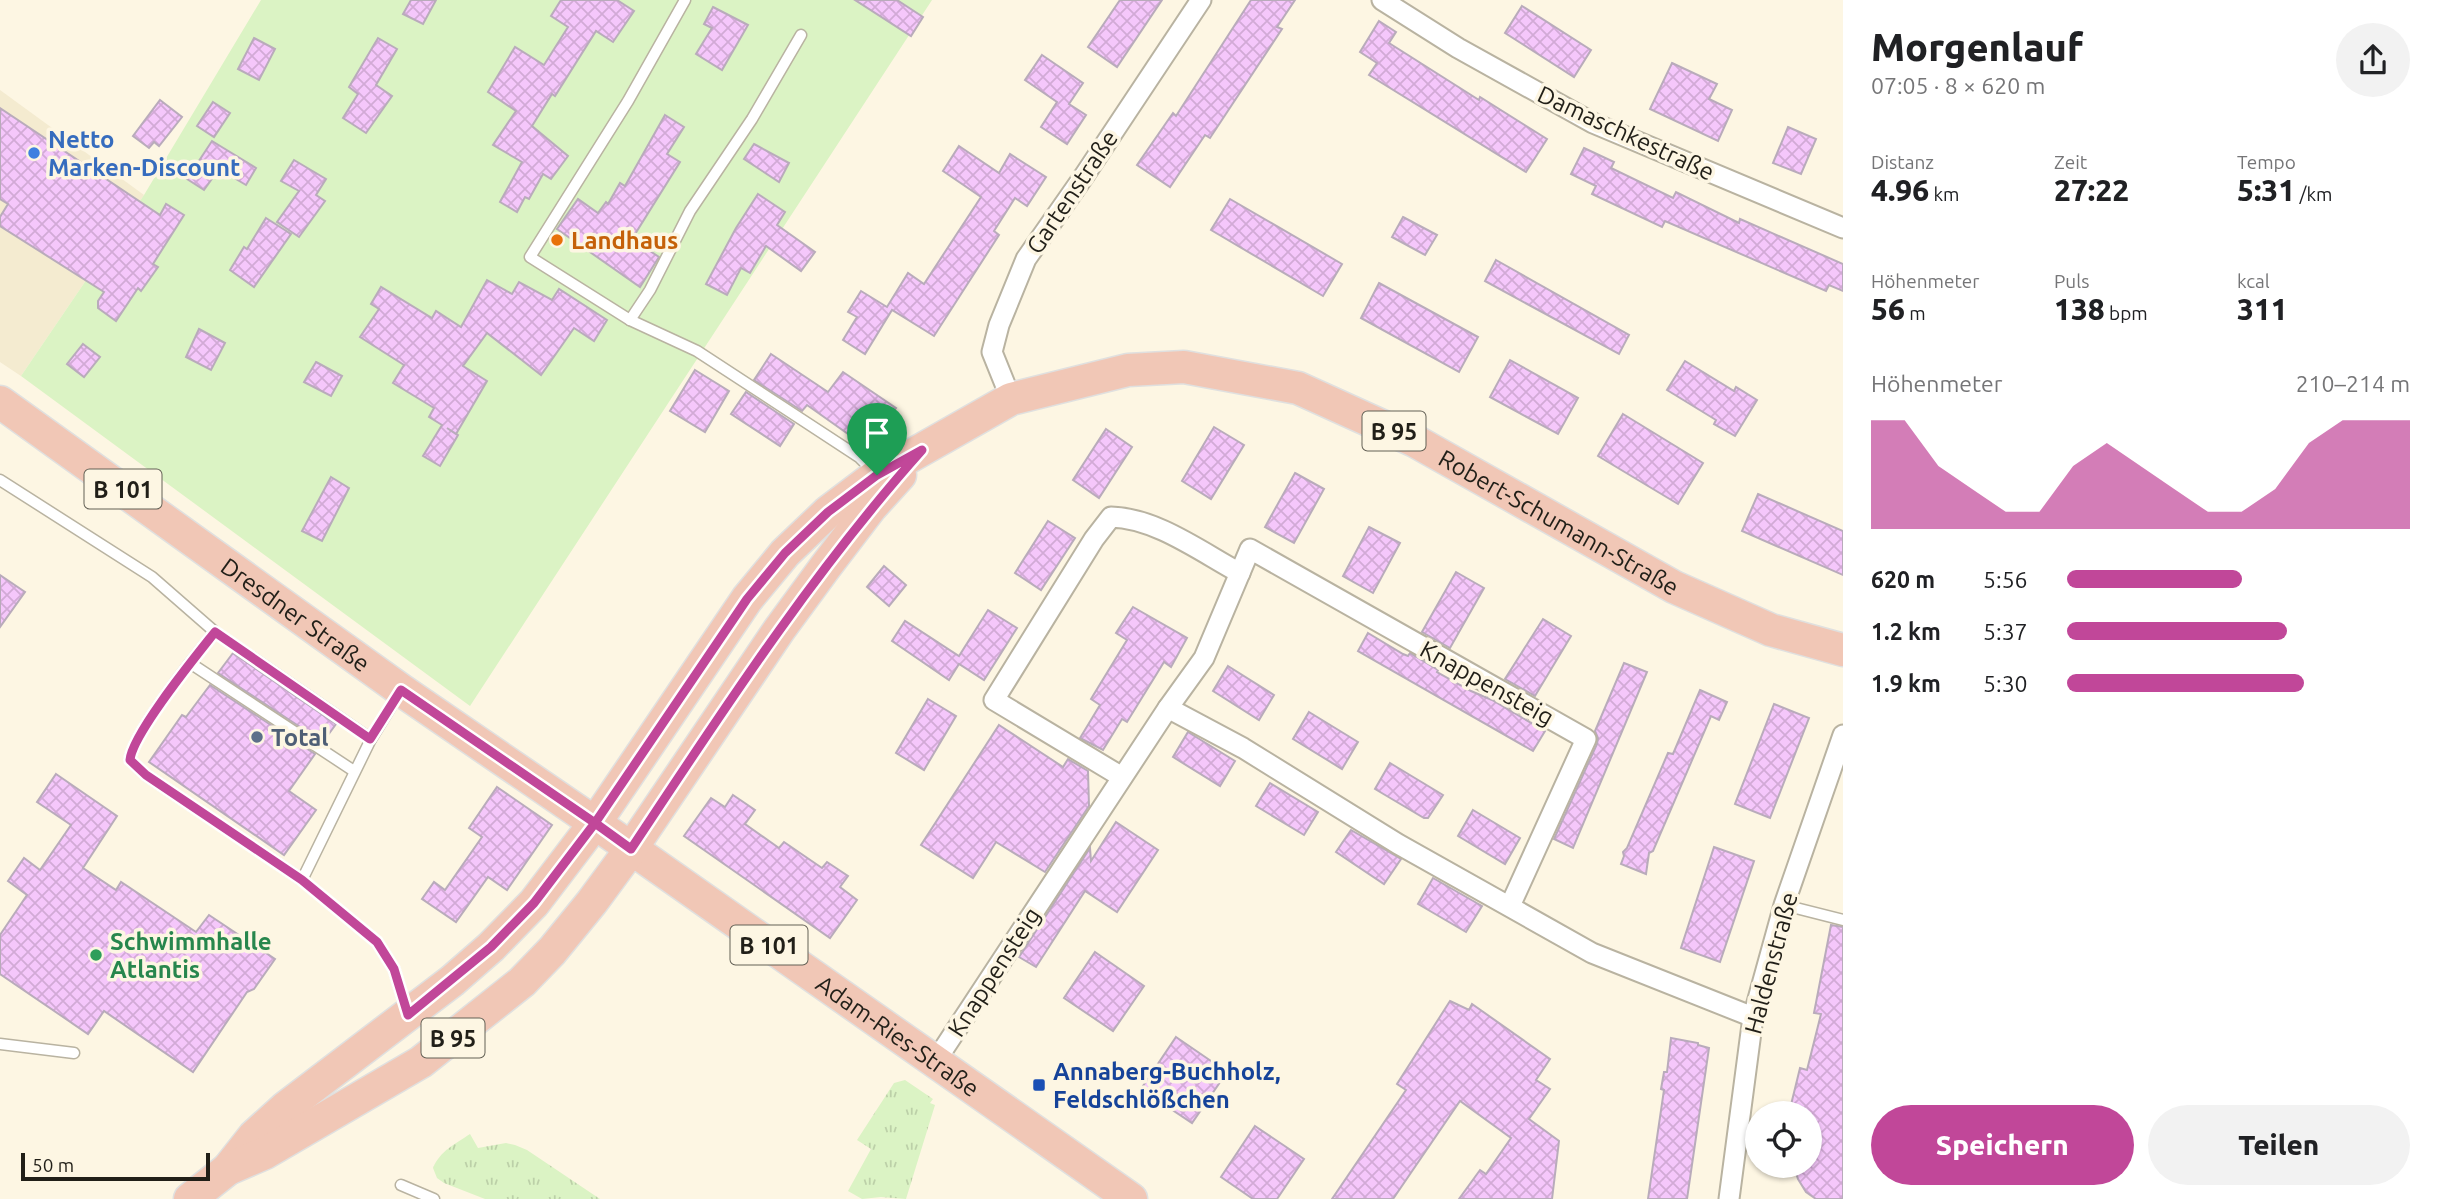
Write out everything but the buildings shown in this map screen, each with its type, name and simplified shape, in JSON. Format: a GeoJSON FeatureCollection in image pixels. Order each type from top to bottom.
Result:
{"type":"FeatureCollection","features":[{"type":"Feature","properties":{"kind":"main road","name":"Robert-Schumann-Straße"},"geometry":{"type":"LineString","coordinates":[[595,823],[747,599],[793,545],[828,512],[877,475],[1011,399],[1128,370],[1184,368],[1298,388],[1415,441],[1674,587],[1771,630],[1843,650]]}},
{"type":"Feature","properties":{"kind":"main road","name":"Dresdner Straße"},"geometry":{"type":"LineString","coordinates":[[0,402],[401,690],[595,823]]}},
{"type":"Feature","properties":{"kind":"main road","name":"Robert-Schumann-Straße"},"geometry":{"type":"LineString","coordinates":[[631,849],[810,587],[871,507],[922,450]]}},
{"type":"Feature","properties":{"kind":"main road","name":"Adam-Ries-Straße"},"geometry":{"type":"LineString","coordinates":[[595,823],[1131,1199]]}},
{"type":"Feature","properties":{"kind":"main road","name":"B 95"},"geometry":{"type":"LineString","coordinates":[[190,1199],[228,1169],[254,1136],[285,1108],[408,1015],[491,947],[534,903],[595,823]]}},
{"type":"Feature","properties":{"kind":"main road","name":"B 95"},"geometry":{"type":"LineString","coordinates":[[228,1169],[265,1153],[391,1081],[475,1021],[522,982],[552,951],[587,910],[631,849]]}},
{"type":"Feature","properties":{"kind":"street","name":"Gartenstraße"},"geometry":{"type":"LineString","coordinates":[[1011,399],[992,352],[999,325],[1026,259],[1201,0]]}},
{"type":"Feature","properties":{"kind":"street","name":"Damaschkestraße"},"geometry":{"type":"LineString","coordinates":[[1382,0],[1458,48],[1593,123],[1843,228]]}},
{"type":"Feature","properties":{"kind":"street"},"geometry":{"type":"LineString","coordinates":[[1122,777],[994,700],[1094,539],[1111,517],[1131,517],[1240,573]]}},
{"type":"Feature","properties":{"kind":"street","name":"Knappensteig"},"geometry":{"type":"LineString","coordinates":[[935,1062],[1122,777],[1204,658],[1250,549],[1586,739],[1510,906]]}},
{"type":"Feature","properties":{"kind":"street"},"geometry":{"type":"LineString","coordinates":[[1168,708],[1243,748],[1398,844],[1592,953],[1753,1017]]}},
{"type":"Feature","properties":{"kind":"street","name":"Haldenstraße"},"geometry":{"type":"LineString","coordinates":[[1730,1199],[1753,1017],[1784,905],[1843,735]]}},
{"type":"Feature","properties":{"kind":"lane"},"geometry":{"type":"LineString","coordinates":[[685,0],[628,101],[530,257],[630,320],[697,351],[859,457],[877,475]]}},
{"type":"Feature","properties":{"kind":"lane"},"geometry":{"type":"LineString","coordinates":[[630,320],[650,290],[690,211],[752,119],[801,35]]}},
{"type":"Feature","properties":{"kind":"lane"},"geometry":{"type":"LineString","coordinates":[[0,480],[152,577],[215,632],[370,739]]}},
{"type":"Feature","properties":{"kind":"lane"},"geometry":{"type":"LineString","coordinates":[[215,632],[135,741],[130,760],[146,775],[302,880],[377,942],[394,969],[408,1015]]}},
{"type":"Feature","properties":{"kind":"lane"},"geometry":{"type":"LineString","coordinates":[[190,663],[354,771]]}},
{"type":"Feature","properties":{"kind":"lane"},"geometry":{"type":"LineString","coordinates":[[302,880],[370,739],[401,690]]}},
{"type":"Feature","properties":{"kind":"lane"},"geometry":{"type":"LineString","coordinates":[[1784,905],[1843,920]]}},
{"type":"Feature","properties":{"kind":"lane"},"geometry":{"type":"LineString","coordinates":[[0,1044],[74,1053]]}},
{"type":"Feature","properties":{"kind":"lane"},"geometry":{"type":"LineString","coordinates":[[401,1185],[434,1199]]}},
{"type":"Feature","properties":{"kind":"shaded area"},"geometry":{"type":"Polygon","coordinates":[[[0,90],[144,195],[21,376],[0,362],[0,90]]]}},
{"type":"Feature","properties":{"kind":"green space"},"geometry":{"type":"Polygon","coordinates":[[[261,0],[932,0],[470,706],[21,376],[144,195],[261,0]]]}},
{"type":"Feature","properties":{"kind":"green space"},"geometry":{"type":"Polygon","coordinates":[[[905,1080],[933,1099],[930,1103],[935,1105],[906,1199],[862,1199],[848,1191],[871,1149],[857,1140],[894,1083],[905,1080]]]}},
{"type":"Feature","properties":{"kind":"green space"},"geometry":{"type":"Polygon","coordinates":[[[470,1134],[478,1148],[506,1143],[527,1150],[600,1199],[485,1199],[444,1183],[437,1178],[433,1168],[436,1162],[448,1148],[470,1134]]]}},
{"type":"Feature","properties":{"kind":"place","name":"Netto Marken-Discount"},"geometry":{"type":"Point","coordinates":[34,153]}},
{"type":"Feature","properties":{"kind":"place","name":"Landhaus"},"geometry":{"type":"Point","coordinates":[557,240]}},
{"type":"Feature","properties":{"kind":"place","name":"Total"},"geometry":{"type":"Point","coordinates":[257,737]}},
{"type":"Feature","properties":{"kind":"place","name":"Schwimmhalle Atlantis"},"geometry":{"type":"Point","coordinates":[96,955]}},
{"type":"Feature","properties":{"kind":"place","name":"Annaberg-Buchholz, Feldschlößchen"},"geometry":{"type":"Point","coordinates":[1039,1085]}},
{"type":"Feature","properties":{"kind":"route"},"geometry":{"type":"LineString","coordinates":[[877,475],[828,512],[785,553],[747,599],[595,823],[401,690],[370,739],[215,632],[135,741],[130,760],[135,768],[302,880],[377,942],[394,969],[408,1015],[491,947],[534,903],[595,823],[631,849],[779,630],[871,507],[922,450],[877,475]]}}]}
